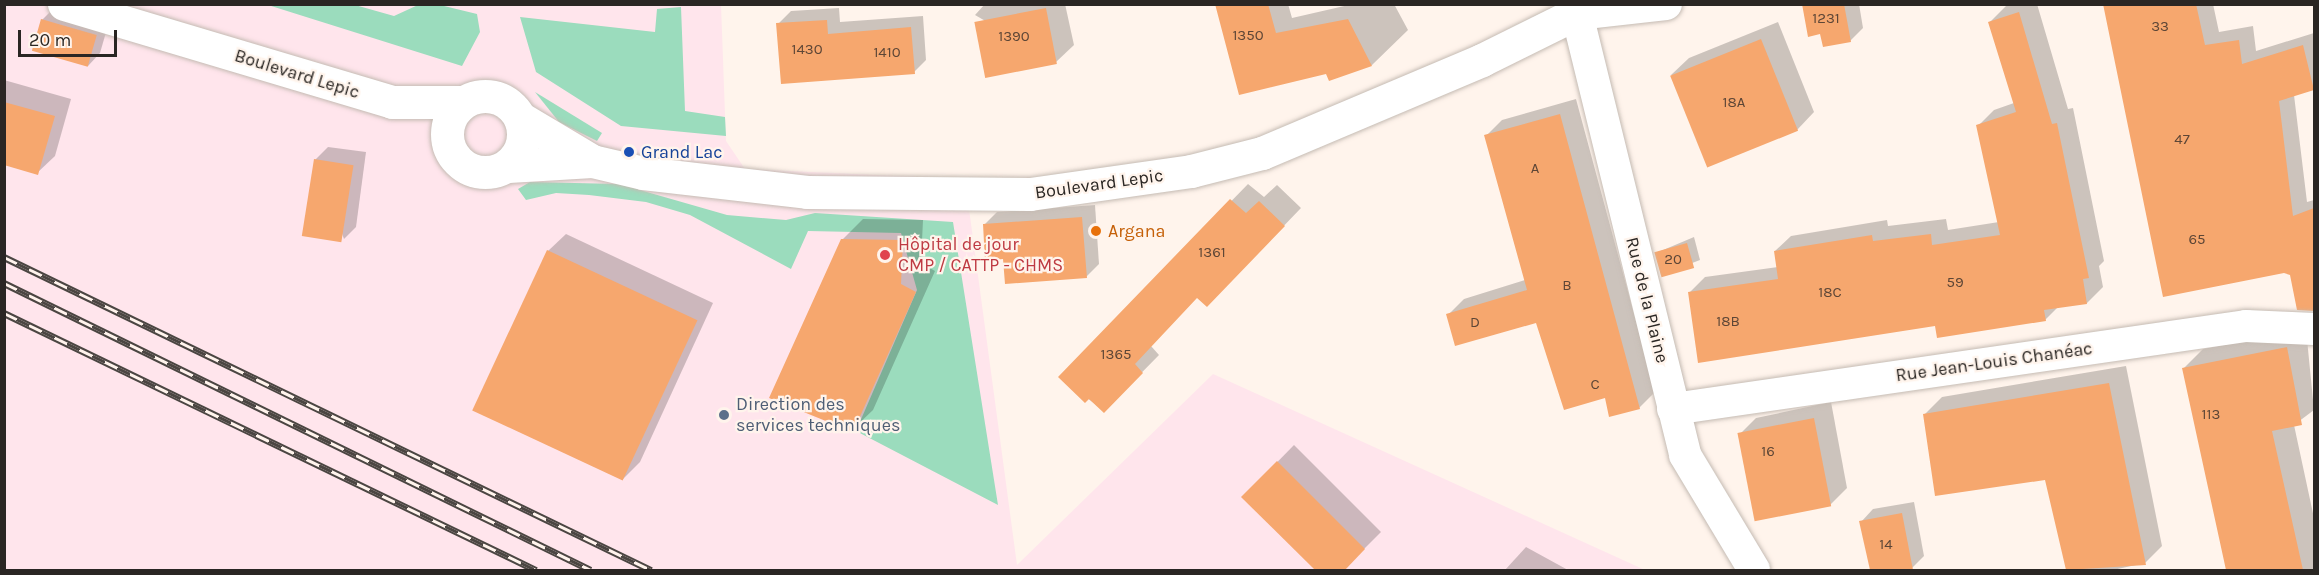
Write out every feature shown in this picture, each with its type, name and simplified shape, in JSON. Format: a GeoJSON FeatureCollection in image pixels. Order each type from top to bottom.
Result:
{"type":"FeatureCollection","features":[{"type":"Feature","properties":{"kind":"main road","name":"Boulevard Lepic"},"geometry":{"type":"LineString","coordinates":[[64,4],[393,102],[463,102]]}},
{"type":"Feature","properties":{"kind":"main road","name":"Boulevard Lepic"},"geometry":{"type":"LineString","coordinates":[[508,166],[592,161],[699,182],[888,196],[991,197],[1140,180],[1234,161],[1340,123],[1586,9]]}},
{"type":"Feature","properties":{"kind":"main road"},"geometry":{"type":"LineString","coordinates":[[493,96],[510,104],[520,118],[522,144],[508,166],[478,172],[466,168],[449,147],[448,123],[463,102],[493,96]]}},
{"type":"Feature","properties":{"kind":"main road","name":"Boulevard Lepic"},"geometry":{"type":"LineString","coordinates":[[393,102],[449,147]]}},
{"type":"Feature","properties":{"kind":"main road","name":"Boulevard Lepic"},"geometry":{"type":"LineString","coordinates":[[520,118],[592,161]]}},
{"type":"Feature","properties":{"kind":"street","name":"Boulevard Lepic"},"geometry":{"type":"LineString","coordinates":[[1586,9],[1666,4]]}},
{"type":"Feature","properties":{"kind":"street","name":"Rue de la Plaine"},"geometry":{"type":"LineString","coordinates":[[1586,9],[1684,455],[1754,570]]}},
{"type":"Feature","properties":{"kind":"street","name":"Rue Jean-Louis Chanéac"},"geometry":{"type":"LineString","coordinates":[[1673,409],[2246,326],[2314,329]]}},
{"type":"Feature","properties":{"kind":"shaded area"},"geometry":{"type":"Polygon","coordinates":[[[4,5],[721,5],[726,141],[745,169],[965,179],[1017,565],[1213,374],[1645,570],[5,570],[4,5]]]}},
{"type":"Feature","properties":{"kind":"green space"},"geometry":{"type":"Polygon","coordinates":[[[268,5],[355,5],[394,16],[418,5],[440,5],[477,14],[480,32],[462,66],[268,5]]]}},
{"type":"Feature","properties":{"kind":"green space"},"geometry":{"type":"Polygon","coordinates":[[[681,7],[685,111],[725,117],[726,136],[621,126],[536,72],[520,17],[655,32],[657,9],[681,7]]]}},
{"type":"Feature","properties":{"kind":"green space"},"geometry":{"type":"Polygon","coordinates":[[[535,92],[602,133],[597,141],[559,122],[535,92]]]}},
{"type":"Feature","properties":{"kind":"green space"},"geometry":{"type":"Polygon","coordinates":[[[530,182],[619,184],[727,215],[786,220],[815,213],[953,222],[998,505],[856,431],[917,290],[901,233],[808,231],[791,269],[690,215],[646,202],[589,195],[556,193],[526,200],[518,189],[530,182]]]}},
{"type":"Feature","properties":{"kind":"building"},"geometry":{"type":"Polygon","coordinates":[[[1215,4],[1268,4],[1276,33],[1348,19],[1372,66],[1329,81],[1326,74],[1239,95],[1215,4]]]}},
{"type":"Feature","properties":{"kind":"building"},"geometry":{"type":"Polygon","coordinates":[[[1802,4],[1844,4],[1851,42],[1823,47],[1820,34],[1808,37],[1802,4]]]}},
{"type":"Feature","properties":{"kind":"building"},"geometry":{"type":"Polygon","coordinates":[[[2103,4],[2196,4],[2205,45],[2239,40],[2242,64],[2303,45],[2314,90],[2279,101],[2293,216],[2314,208],[2314,311],[2297,310],[2290,275],[2284,273],[2163,297],[2103,4]]]}},
{"type":"Feature","properties":{"kind":"building"},"geometry":{"type":"Polygon","coordinates":[[[1046,8],[1057,64],[985,78],[974,22],[1046,8]]]}},
{"type":"Feature","properties":{"kind":"building"},"geometry":{"type":"Polygon","coordinates":[[[2019,12],[2052,124],[2057,123],[2089,278],[2083,279],[2087,304],[2044,310],[2046,321],[1937,338],[1935,326],[1698,363],[1688,292],[1778,279],[1774,251],[1872,235],[1873,241],[1931,234],[1932,245],[2000,235],[1976,125],[2016,112],[1988,22],[2019,12]]]}},
{"type":"Feature","properties":{"kind":"building"},"geometry":{"type":"Polygon","coordinates":[[[41,19],[97,35],[88,67],[32,51],[41,19]]]}},
{"type":"Feature","properties":{"kind":"building"},"geometry":{"type":"Polygon","coordinates":[[[827,20],[828,34],[911,27],[915,74],[781,84],[776,23],[827,20]]]}},
{"type":"Feature","properties":{"kind":"building"},"geometry":{"type":"Polygon","coordinates":[[[1761,39],[1798,131],[1707,168],[1670,76],[1761,39]]]}},
{"type":"Feature","properties":{"kind":"building"},"geometry":{"type":"Polygon","coordinates":[[[4,102],[55,116],[38,175],[4,165],[4,102]]]}},
{"type":"Feature","properties":{"kind":"building"},"geometry":{"type":"Polygon","coordinates":[[[1560,114],[1640,409],[1609,417],[1605,398],[1564,410],[1536,323],[1455,346],[1446,314],[1527,290],[1484,135],[1560,114]]]}},
{"type":"Feature","properties":{"kind":"building"},"geometry":{"type":"Polygon","coordinates":[[[314,159],[354,165],[341,242],[302,236],[314,159]]]}},
{"type":"Feature","properties":{"kind":"building"},"geometry":{"type":"Polygon","coordinates":[[[1230,199],[1246,213],[1259,201],[1285,226],[1207,307],[1197,298],[1135,364],[1143,373],[1104,413],[1089,399],[1085,403],[1058,377],[1230,199]]]}},
{"type":"Feature","properties":{"kind":"building"},"geometry":{"type":"Polygon","coordinates":[[[1082,217],[1087,278],[1005,284],[1003,259],[985,261],[983,224],[1082,217]]]}},
{"type":"Feature","properties":{"kind":"building"},"geometry":{"type":"Polygon","coordinates":[[[841,239],[903,240],[901,284],[916,292],[853,432],[769,398],[841,239]]]}},
{"type":"Feature","properties":{"kind":"building"},"geometry":{"type":"Polygon","coordinates":[[[1687,243],[1694,268],[1661,277],[1654,252],[1687,243]]]}},
{"type":"Feature","properties":{"kind":"building"},"geometry":{"type":"Polygon","coordinates":[[[547,250],[697,320],[623,481],[472,410],[547,250]]]}},
{"type":"Feature","properties":{"kind":"building"},"geometry":{"type":"Polygon","coordinates":[[[2287,347],[2302,425],[2272,431],[2303,570],[2226,570],[2182,368],[2287,347]]]}},
{"type":"Feature","properties":{"kind":"building"},"geometry":{"type":"Polygon","coordinates":[[[2109,383],[2146,565],[2066,570],[2045,480],[1935,496],[1923,414],[2109,383]]]}},
{"type":"Feature","properties":{"kind":"building"},"geometry":{"type":"Polygon","coordinates":[[[1814,418],[1831,506],[1755,521],[1737,433],[1814,418]]]}},
{"type":"Feature","properties":{"kind":"building"},"geometry":{"type":"Polygon","coordinates":[[[1277,461],[1365,549],[1345,570],[1315,570],[1241,497],[1277,461]]]}},
{"type":"Feature","properties":{"kind":"building"},"geometry":{"type":"Polygon","coordinates":[[[1902,513],[1913,570],[1870,570],[1859,521],[1902,513]]]}},
{"type":"Feature","properties":{"kind":"railway"},"geometry":{"type":"LineString","coordinates":[[4,257],[651,570]]}},
{"type":"Feature","properties":{"kind":"railway"},"geometry":{"type":"LineString","coordinates":[[4,283],[591,570]]}},
{"type":"Feature","properties":{"kind":"railway"},"geometry":{"type":"LineString","coordinates":[[4,313],[536,570]]}},
{"type":"Feature","properties":{"kind":"place","name":"Grand Lac"},"geometry":{"type":"Point","coordinates":[629,152]}},
{"type":"Feature","properties":{"kind":"place","name":"Argana"},"geometry":{"type":"Point","coordinates":[1096,231]}},
{"type":"Feature","properties":{"kind":"place","name":"Hôpital de jour CMP / CATTP - CHMS"},"geometry":{"type":"Point","coordinates":[885,255]}},
{"type":"Feature","properties":{"kind":"place","name":"Direction des services techniques"},"geometry":{"type":"Point","coordinates":[724,415]}}]}
